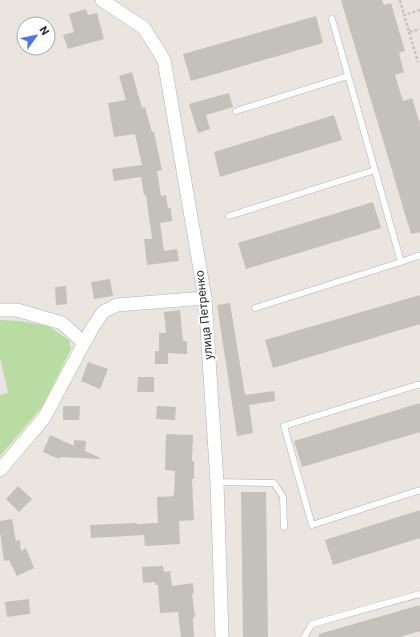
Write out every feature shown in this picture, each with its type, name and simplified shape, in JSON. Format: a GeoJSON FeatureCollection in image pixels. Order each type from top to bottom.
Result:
{"type":"FeatureCollection","features":[{"type":"Feature","properties":{"kind":"street","name":"улица Петренко"},"geometry":{"type":"LineString","coordinates":[[102,0],[144,28],[164,60],[205,298],[216,482],[222,637]]}},
{"type":"Feature","properties":{"kind":"street"},"geometry":{"type":"LineString","coordinates":[[0,470],[44,418],[84,343],[103,312],[117,305],[205,298]]}},
{"type":"Feature","properties":{"kind":"street"},"geometry":{"type":"LineString","coordinates":[[0,310],[17,310],[62,324],[84,343]]}},
{"type":"Feature","properties":{"kind":"lane"},"geometry":{"type":"LineString","coordinates":[[332,19],[401,262]]}},
{"type":"Feature","properties":{"kind":"lane"},"geometry":{"type":"LineString","coordinates":[[236,111],[348,76]]}},
{"type":"Feature","properties":{"kind":"lane"},"geometry":{"type":"LineString","coordinates":[[229,216],[375,170]]}},
{"type":"Feature","properties":{"kind":"lane"},"geometry":{"type":"LineString","coordinates":[[255,308],[420,255]]}},
{"type":"Feature","properties":{"kind":"lane"},"geometry":{"type":"LineString","coordinates":[[420,384],[284,426],[312,525],[420,490]]}},
{"type":"Feature","properties":{"kind":"lane"},"geometry":{"type":"LineString","coordinates":[[216,482],[274,483],[283,497],[284,527]]}},
{"type":"Feature","properties":{"kind":"lane"},"geometry":{"type":"LineString","coordinates":[[304,637],[312,624],[420,594]]}},
{"type":"Feature","properties":{"kind":"path"},"geometry":{"type":"LineString","coordinates":[[400,0],[418,62]]}},
{"type":"Feature","properties":{"kind":"path"},"geometry":{"type":"LineString","coordinates":[[404,15],[420,10]]}},
{"type":"Feature","properties":{"kind":"path"},"geometry":{"type":"LineString","coordinates":[[409,32],[420,29]]}},
{"type":"Feature","properties":{"kind":"green space"},"geometry":{"type":"Polygon","coordinates":[[[0,320],[20,321],[48,326],[69,340],[71,349],[42,407],[0,456],[0,395],[8,393],[0,358],[0,320]]]}},
{"type":"Feature","properties":{"kind":"building"},"geometry":{"type":"Polygon","coordinates":[[[341,0],[382,0],[384,5],[391,3],[405,51],[399,53],[404,72],[395,75],[403,101],[412,98],[420,124],[420,232],[411,234],[341,0]]]}},
{"type":"Feature","properties":{"kind":"building"},"geometry":{"type":"Polygon","coordinates":[[[86,9],[88,15],[97,13],[104,39],[68,49],[63,35],[74,32],[69,14],[86,9]]]}},
{"type":"Feature","properties":{"kind":"building"},"geometry":{"type":"Polygon","coordinates":[[[316,16],[323,43],[191,81],[183,54],[316,16]]]}},
{"type":"Feature","properties":{"kind":"building"},"geometry":{"type":"Polygon","coordinates":[[[132,72],[142,108],[145,107],[152,132],[154,132],[162,170],[157,171],[161,196],[166,195],[168,208],[171,208],[172,221],[160,223],[164,251],[177,249],[179,261],[147,265],[144,239],[152,239],[146,195],[144,195],[141,177],[114,181],[112,169],[142,165],[135,134],[114,137],[108,103],[126,100],[119,76],[132,72]]]}},
{"type":"Feature","properties":{"kind":"building"},"geometry":{"type":"Polygon","coordinates":[[[229,93],[233,107],[206,115],[210,129],[198,133],[189,104],[229,93]]]}},
{"type":"Feature","properties":{"kind":"building"},"geometry":{"type":"Polygon","coordinates":[[[334,115],[342,140],[220,177],[214,152],[334,115]]]}},
{"type":"Feature","properties":{"kind":"building"},"geometry":{"type":"Polygon","coordinates":[[[373,202],[381,228],[246,269],[238,243],[373,202]]]}},
{"type":"Feature","properties":{"kind":"building"},"geometry":{"type":"Polygon","coordinates":[[[110,279],[113,296],[94,299],[91,282],[110,279]]]}},
{"type":"Feature","properties":{"kind":"building"},"geometry":{"type":"Polygon","coordinates":[[[66,286],[67,304],[56,305],[55,287],[66,286]]]}},
{"type":"Feature","properties":{"kind":"building"},"geometry":{"type":"Polygon","coordinates":[[[420,295],[420,324],[273,368],[265,340],[420,295]]]}},
{"type":"Feature","properties":{"kind":"building"},"geometry":{"type":"Polygon","coordinates":[[[230,303],[245,395],[274,391],[275,401],[249,405],[253,433],[237,436],[217,305],[230,303]]]}},
{"type":"Feature","properties":{"kind":"building"},"geometry":{"type":"Polygon","coordinates":[[[180,310],[183,341],[187,341],[187,354],[168,353],[168,364],[155,364],[155,351],[159,351],[159,333],[166,333],[164,312],[180,310]]]}},
{"type":"Feature","properties":{"kind":"building"},"geometry":{"type":"Polygon","coordinates":[[[88,362],[108,369],[100,389],[81,381],[88,362]]]}},
{"type":"Feature","properties":{"kind":"building"},"geometry":{"type":"Polygon","coordinates":[[[138,377],[154,377],[154,392],[137,392],[138,377]]]}},
{"type":"Feature","properties":{"kind":"building"},"geometry":{"type":"Polygon","coordinates":[[[420,403],[420,432],[302,467],[294,441],[420,403]]]}},
{"type":"Feature","properties":{"kind":"building"},"geometry":{"type":"Polygon","coordinates":[[[63,406],[80,406],[79,420],[63,420],[63,406]]]}},
{"type":"Feature","properties":{"kind":"building"},"geometry":{"type":"Polygon","coordinates":[[[157,406],[176,407],[175,420],[156,419],[157,406]]]}},
{"type":"Feature","properties":{"kind":"building"},"geometry":{"type":"Polygon","coordinates":[[[166,434],[193,435],[192,461],[194,461],[194,479],[192,479],[194,520],[179,521],[180,544],[145,546],[144,535],[91,538],[90,525],[158,523],[157,497],[174,496],[175,471],[165,470],[166,434]]]}},
{"type":"Feature","properties":{"kind":"building"},"geometry":{"type":"Polygon","coordinates":[[[50,435],[74,446],[74,440],[86,441],[85,451],[100,459],[61,457],[59,459],[43,452],[50,435]]]}},
{"type":"Feature","properties":{"kind":"building"},"geometry":{"type":"Polygon","coordinates":[[[18,486],[32,499],[19,512],[6,499],[18,486]]]}},
{"type":"Feature","properties":{"kind":"building"},"geometry":{"type":"Polygon","coordinates":[[[241,492],[266,492],[268,637],[243,637],[241,492]]]}},
{"type":"Feature","properties":{"kind":"building"},"geometry":{"type":"Polygon","coordinates":[[[420,510],[420,538],[333,565],[325,540],[420,510]]]}},
{"type":"Feature","properties":{"kind":"building"},"geometry":{"type":"Polygon","coordinates":[[[12,519],[16,541],[20,540],[21,551],[26,548],[34,568],[17,576],[9,560],[4,561],[0,532],[0,521],[12,519]]]}},
{"type":"Feature","properties":{"kind":"building"},"geometry":{"type":"Polygon","coordinates":[[[163,566],[164,572],[170,571],[172,586],[193,583],[194,593],[192,594],[195,617],[193,618],[194,637],[181,637],[178,612],[160,613],[158,585],[155,585],[155,582],[143,583],[142,567],[163,566]]]}},
{"type":"Feature","properties":{"kind":"building"},"geometry":{"type":"Polygon","coordinates":[[[29,599],[30,614],[7,617],[5,602],[29,599]]]}},
{"type":"Feature","properties":{"kind":"building"},"geometry":{"type":"Polygon","coordinates":[[[420,605],[420,631],[400,637],[319,637],[319,634],[420,605]]]}}]}
